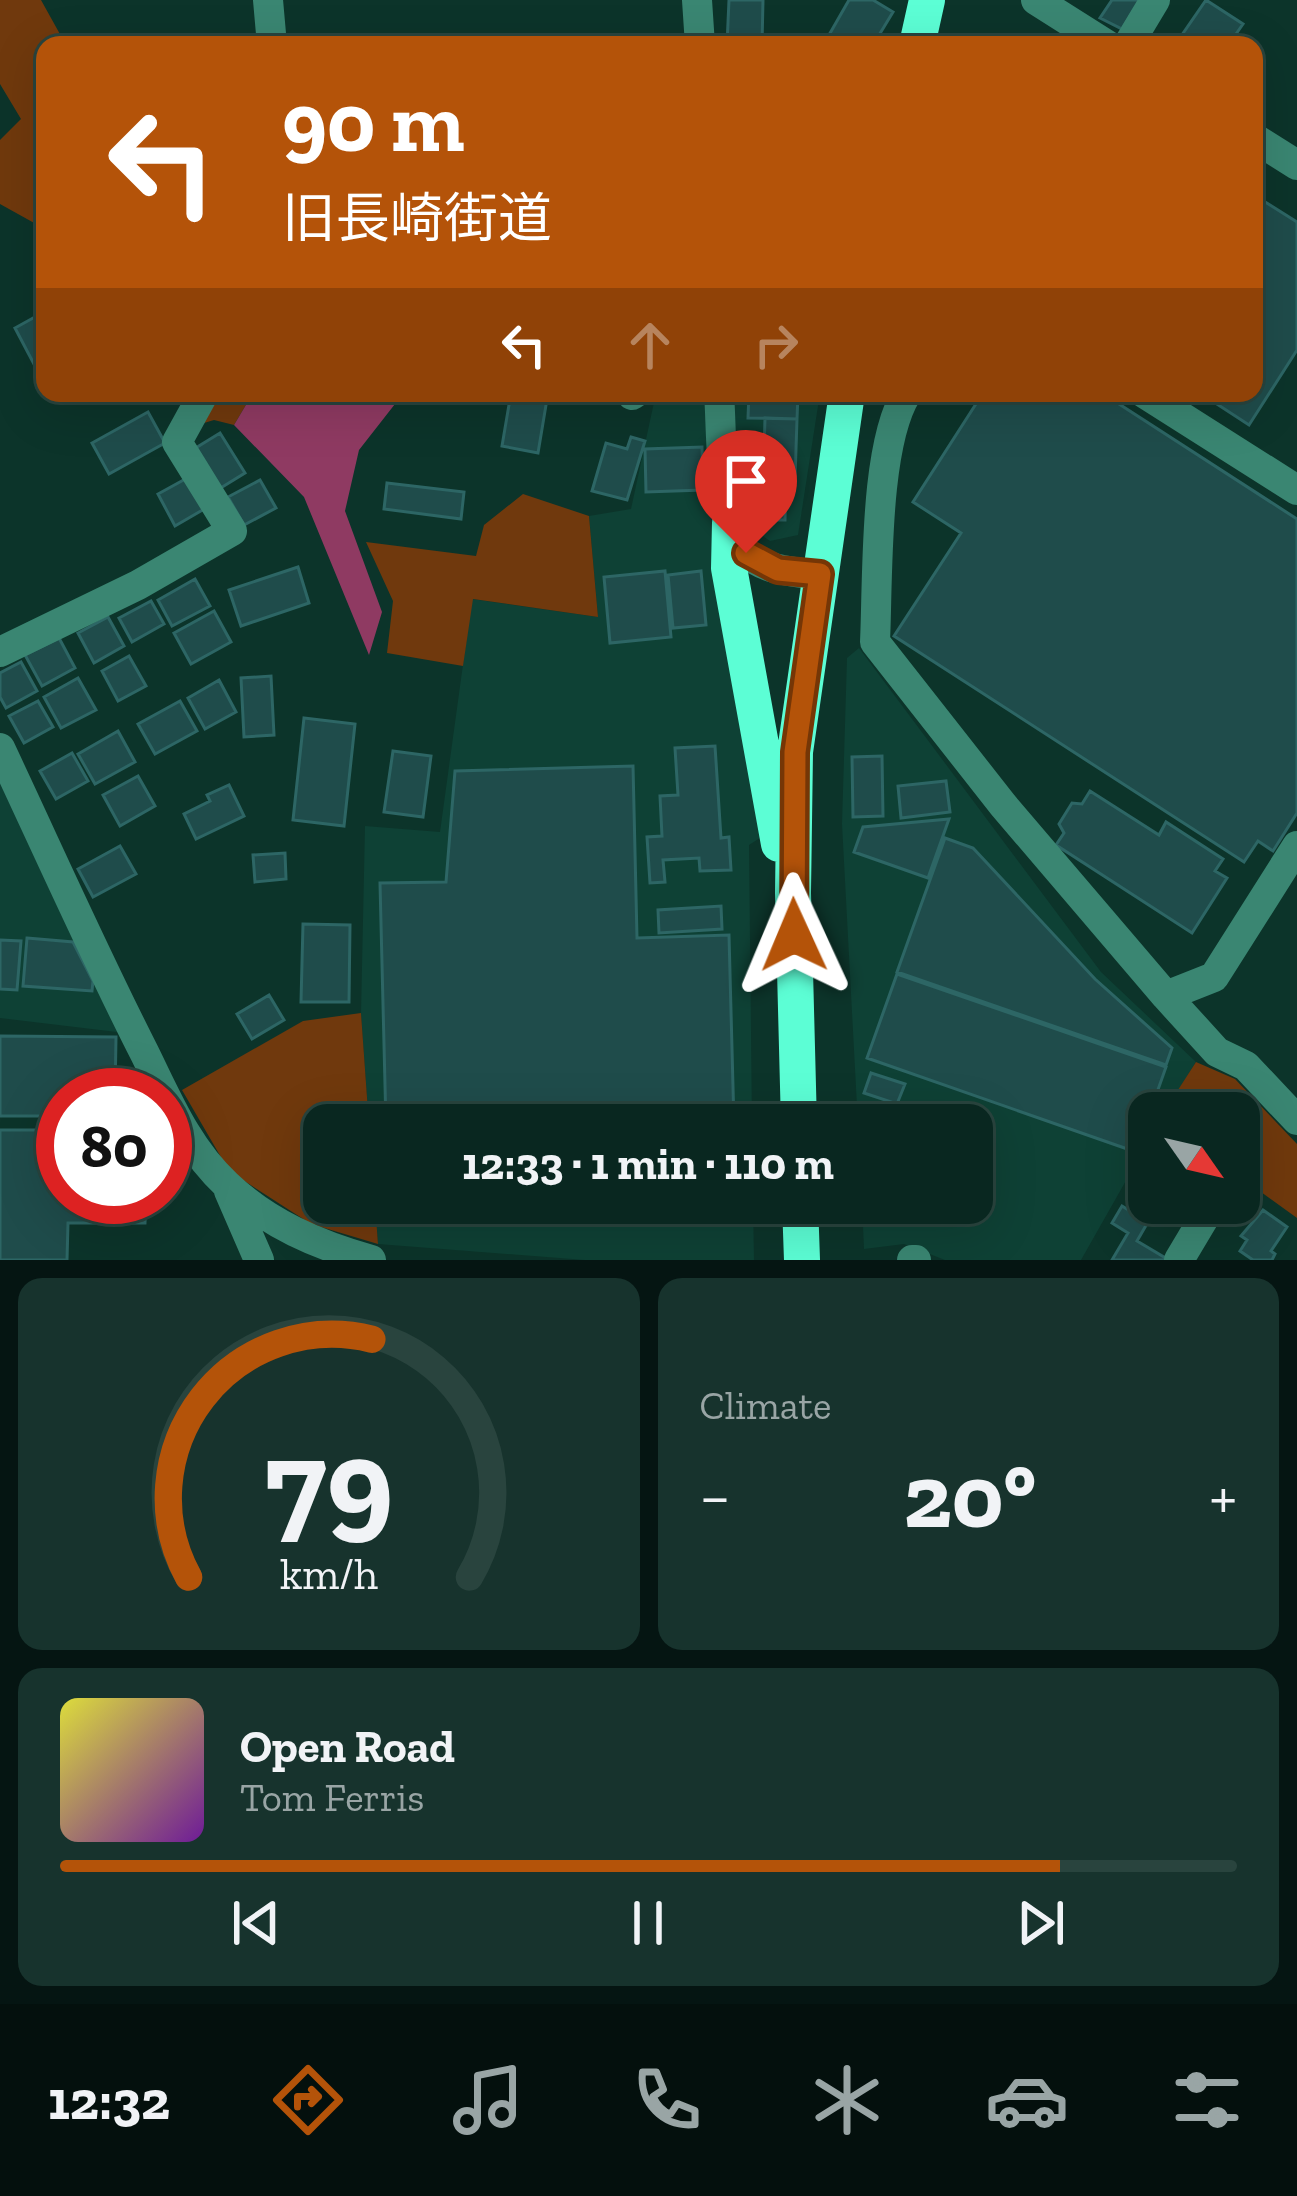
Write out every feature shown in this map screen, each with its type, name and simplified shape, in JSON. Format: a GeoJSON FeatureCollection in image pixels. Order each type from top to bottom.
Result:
{"type":"FeatureCollection","features":[{"type":"Feature","properties":{"kind":"highway"},"geometry":{"type":"LineString","coordinates":[[918,36],[927,0]]}},
{"type":"Feature","properties":{"kind":"highway"},"geometry":{"type":"LineString","coordinates":[[798,1104],[795,752],[846,402]]}},
{"type":"Feature","properties":{"kind":"highway"},"geometry":{"type":"LineString","coordinates":[[730,523],[729,568],[739,628],[774,827],[793,893]]}},
{"type":"Feature","properties":{"kind":"highway"},"geometry":{"type":"LineString","coordinates":[[801,1224],[802,1260]]}},
{"type":"Feature","properties":{"kind":"street"},"geometry":{"type":"LineString","coordinates":[[268,0],[271,36]]}},
{"type":"Feature","properties":{"kind":"street"},"geometry":{"type":"LineString","coordinates":[[698,0],[700,36]]}},
{"type":"Feature","properties":{"kind":"street"},"geometry":{"type":"LineString","coordinates":[[1036,0],[1093,36]]}},
{"type":"Feature","properties":{"kind":"street"},"geometry":{"type":"LineString","coordinates":[[1133,36],[1155,0]]}},
{"type":"Feature","properties":{"kind":"street"},"geometry":{"type":"LineString","coordinates":[[1263,144],[1297,165]]}},
{"type":"Feature","properties":{"kind":"street"},"geometry":{"type":"LineString","coordinates":[[0,652],[138,585],[232,531],[178,442],[199,402]]}},
{"type":"Feature","properties":{"kind":"street"},"geometry":{"type":"LineString","coordinates":[[720,402],[730,523],[746,553],[778,570],[820,574]]}},
{"type":"Feature","properties":{"kind":"street"},"geometry":{"type":"LineString","coordinates":[[901,402],[881,494],[875,642],[1003,805],[1166,995],[1217,1052],[1246,1066],[1297,1120]]}},
{"type":"Feature","properties":{"kind":"street"},"geometry":{"type":"LineString","coordinates":[[1158,402],[1297,490]]}},
{"type":"Feature","properties":{"kind":"street"},"geometry":{"type":"LineString","coordinates":[[0,748],[192,1147],[227,1186],[271,1220],[326,1247],[371,1260]]}},
{"type":"Feature","properties":{"kind":"street"},"geometry":{"type":"LineString","coordinates":[[1166,995],[1214,977],[1297,846]]}},
{"type":"Feature","properties":{"kind":"street"},"geometry":{"type":"LineString","coordinates":[[227,1186],[259,1260]]}},
{"type":"Feature","properties":{"kind":"street"},"geometry":{"type":"LineString","coordinates":[[1179,1260],[1200,1224]]}},
{"type":"Feature","properties":{"kind":"shaded area"},"geometry":{"type":"Polygon","coordinates":[[[0,0],[41,0],[61,36],[36,36],[36,224],[0,204],[0,140],[21,119],[0,84],[0,0]]]}},
{"type":"Feature","properties":{"kind":"shaded area"},"geometry":{"type":"Polygon","coordinates":[[[186,402],[248,402],[234,425],[214,420],[171,433],[186,402]]]}},
{"type":"Feature","properties":{"kind":"shaded area"},"geometry":{"type":"Polygon","coordinates":[[[248,402],[394,402],[359,450],[345,511],[382,612],[369,655],[304,497],[234,425],[248,402]]]}},
{"type":"Feature","properties":{"kind":"shaded area"},"geometry":{"type":"Polygon","coordinates":[[[654,402],[819,402],[798,535],[770,541],[747,525],[715,526],[763,836],[749,845],[752,1104],[368,1104],[361,1013],[365,826],[440,832],[472,599],[598,617],[589,516],[631,509],[654,402]]]}},
{"type":"Feature","properties":{"kind":"shaded area"},"geometry":{"type":"Polygon","coordinates":[[[523,494],[589,516],[598,617],[473,599],[463,666],[387,653],[393,601],[366,542],[476,556],[484,525],[523,494]]]}},
{"type":"Feature","properties":{"kind":"shaded area"},"geometry":{"type":"Polygon","coordinates":[[[859,648],[1101,972],[1196,1062],[1177,1092],[1128,1092],[1128,1177],[1081,1260],[945,1260],[904,1244],[864,1249],[863,1224],[993,1224],[993,1104],[857,1104],[842,824],[847,658],[859,648]]]}},
{"type":"Feature","properties":{"kind":"shaded area"},"geometry":{"type":"Polygon","coordinates":[[[0,774],[125,1033],[0,1018],[0,774]]]}},
{"type":"Feature","properties":{"kind":"shaded area"},"geometry":{"type":"Polygon","coordinates":[[[361,1013],[368,1104],[303,1104],[303,1219],[229,1171],[192,1107],[192,1084],[303,1021],[361,1013]]]}},
{"type":"Feature","properties":{"kind":"shaded area"},"geometry":{"type":"Polygon","coordinates":[[[1196,1062],[1235,1079],[1247,1092],[1177,1092],[1196,1062]]]}},
{"type":"Feature","properties":{"kind":"shaded area"},"geometry":{"type":"Polygon","coordinates":[[[1260,1105],[1297,1144],[1297,1218],[1260,1191],[1260,1105]]]}},
{"type":"Feature","properties":{"kind":"shaded area"},"geometry":{"type":"Polygon","coordinates":[[[311,1224],[377,1224],[378,1244],[311,1224]]]}},
{"type":"Feature","properties":{"kind":"shaded area"},"geometry":{"type":"Polygon","coordinates":[[[377,1224],[753,1224],[754,1260],[585,1260],[378,1244],[377,1224]]]}},
{"type":"Feature","properties":{"kind":"building"},"geometry":{"type":"Polygon","coordinates":[[[729,0],[763,0],[762,36],[727,36],[729,0]]]}},
{"type":"Feature","properties":{"kind":"building"},"geometry":{"type":"Polygon","coordinates":[[[849,0],[873,0],[893,12],[878,36],[829,35],[849,0]]]}},
{"type":"Feature","properties":{"kind":"building"},"geometry":{"type":"Polygon","coordinates":[[[1112,0],[1140,0],[1122,29],[1100,18],[1112,0]]]}},
{"type":"Feature","properties":{"kind":"building"},"geometry":{"type":"Polygon","coordinates":[[[1206,0],[1243,24],[1235,36],[1181,36],[1206,0]]]}},
{"type":"Feature","properties":{"kind":"building"},"geometry":{"type":"Polygon","coordinates":[[[1263,201],[1297,222],[1297,350],[1249,425],[1214,402],[1263,402],[1263,201]]]}},
{"type":"Feature","properties":{"kind":"building"},"geometry":{"type":"Polygon","coordinates":[[[36,316],[36,366],[35,366],[15,328],[36,316]]]}},
{"type":"Feature","properties":{"kind":"building"},"geometry":{"type":"Polygon","coordinates":[[[509,402],[546,402],[538,453],[502,446],[509,402]]]}},
{"type":"Feature","properties":{"kind":"building"},"geometry":{"type":"Polygon","coordinates":[[[749,402],[798,402],[797,419],[748,418],[749,402]]]}},
{"type":"Feature","properties":{"kind":"building"},"geometry":{"type":"Polygon","coordinates":[[[977,402],[1116,402],[1297,519],[1297,813],[1273,851],[1258,841],[1244,862],[894,636],[961,533],[913,502],[977,402]]]}},
{"type":"Feature","properties":{"kind":"building"},"geometry":{"type":"Polygon","coordinates":[[[148,412],[165,443],[109,474],[92,443],[148,412]]]}},
{"type":"Feature","properties":{"kind":"building"},"geometry":{"type":"Polygon","coordinates":[[[765,418],[797,419],[795,479],[786,479],[785,520],[762,520],[765,418]]]}},
{"type":"Feature","properties":{"kind":"building"},"geometry":{"type":"Polygon","coordinates":[[[220,433],[245,473],[219,489],[194,449],[220,433]]]}},
{"type":"Feature","properties":{"kind":"building"},"geometry":{"type":"Polygon","coordinates":[[[631,437],[645,441],[627,500],[592,491],[606,443],[627,449],[631,437]]]}},
{"type":"Feature","properties":{"kind":"building"},"geometry":{"type":"Polygon","coordinates":[[[702,447],[703,490],[646,492],[645,449],[702,447]]]}},
{"type":"Feature","properties":{"kind":"building"},"geometry":{"type":"Polygon","coordinates":[[[189,477],[206,508],[175,526],[158,494],[189,477]]]}},
{"type":"Feature","properties":{"kind":"building"},"geometry":{"type":"Polygon","coordinates":[[[260,480],[276,508],[244,525],[228,497],[260,480]]]}},
{"type":"Feature","properties":{"kind":"building"},"geometry":{"type":"Polygon","coordinates":[[[387,483],[464,492],[461,519],[384,509],[387,483]]]}},
{"type":"Feature","properties":{"kind":"building"},"geometry":{"type":"Polygon","coordinates":[[[298,567],[309,603],[241,626],[229,590],[298,567]]]}},
{"type":"Feature","properties":{"kind":"building"},"geometry":{"type":"Polygon","coordinates":[[[665,571],[671,637],[610,643],[604,577],[665,571]]]}},
{"type":"Feature","properties":{"kind":"building"},"geometry":{"type":"Polygon","coordinates":[[[701,571],[706,625],[673,628],[668,575],[701,571]]]}},
{"type":"Feature","properties":{"kind":"building"},"geometry":{"type":"Polygon","coordinates":[[[195,579],[210,606],[172,626],[158,600],[195,579]]]}},
{"type":"Feature","properties":{"kind":"building"},"geometry":{"type":"Polygon","coordinates":[[[151,601],[164,624],[132,642],[119,618],[151,601]]]}},
{"type":"Feature","properties":{"kind":"building"},"geometry":{"type":"Polygon","coordinates":[[[214,611],[231,642],[191,664],[174,633],[214,611]]]}},
{"type":"Feature","properties":{"kind":"building"},"geometry":{"type":"Polygon","coordinates":[[[108,617],[124,646],[94,663],[78,633],[108,617]]]}},
{"type":"Feature","properties":{"kind":"building"},"geometry":{"type":"Polygon","coordinates":[[[59,638],[75,668],[42,686],[25,655],[59,638]]]}},
{"type":"Feature","properties":{"kind":"building"},"geometry":{"type":"Polygon","coordinates":[[[129,656],[146,686],[118,701],[102,671],[129,656]]]}},
{"type":"Feature","properties":{"kind":"building"},"geometry":{"type":"Polygon","coordinates":[[[21,662],[37,691],[6,708],[0,697],[0,673],[21,662]]]}},
{"type":"Feature","properties":{"kind":"building"},"geometry":{"type":"Polygon","coordinates":[[[271,676],[274,735],[244,737],[241,678],[271,676]]]}},
{"type":"Feature","properties":{"kind":"building"},"geometry":{"type":"Polygon","coordinates":[[[78,678],[96,710],[61,728],[44,697],[78,678]]]}},
{"type":"Feature","properties":{"kind":"building"},"geometry":{"type":"Polygon","coordinates":[[[219,680],[236,712],[205,729],[188,698],[219,680]]]}},
{"type":"Feature","properties":{"kind":"building"},"geometry":{"type":"Polygon","coordinates":[[[38,701],[53,727],[24,743],[9,716],[38,701]]]}},
{"type":"Feature","properties":{"kind":"building"},"geometry":{"type":"Polygon","coordinates":[[[180,701],[197,731],[155,754],[138,724],[180,701]]]}},
{"type":"Feature","properties":{"kind":"building"},"geometry":{"type":"Polygon","coordinates":[[[304,718],[355,724],[344,826],[293,820],[304,718]]]}},
{"type":"Feature","properties":{"kind":"building"},"geometry":{"type":"Polygon","coordinates":[[[118,731],[135,762],[95,784],[78,754],[118,731]]]}},
{"type":"Feature","properties":{"kind":"building"},"geometry":{"type":"Polygon","coordinates":[[[715,746],[721,838],[729,837],[731,870],[700,871],[699,858],[663,860],[665,882],[650,883],[647,837],[662,836],[660,796],[678,795],[675,748],[715,746]]]}},
{"type":"Feature","properties":{"kind":"building"},"geometry":{"type":"Polygon","coordinates":[[[393,751],[431,756],[423,817],[384,812],[393,751]]]}},
{"type":"Feature","properties":{"kind":"building"},"geometry":{"type":"Polygon","coordinates":[[[72,753],[88,781],[56,799],[40,771],[72,753]]]}},
{"type":"Feature","properties":{"kind":"building"},"geometry":{"type":"Polygon","coordinates":[[[882,756],[883,816],[853,817],[852,757],[882,756]]]}},
{"type":"Feature","properties":{"kind":"building"},"geometry":{"type":"Polygon","coordinates":[[[633,766],[637,938],[729,935],[733,1104],[385,1104],[380,883],[446,882],[455,771],[633,766]]]}},
{"type":"Feature","properties":{"kind":"building"},"geometry":{"type":"Polygon","coordinates":[[[138,776],[155,806],[120,826],[103,795],[138,776]]]}},
{"type":"Feature","properties":{"kind":"building"},"geometry":{"type":"Polygon","coordinates":[[[946,781],[950,812],[901,818],[898,786],[946,781]]]}},
{"type":"Feature","properties":{"kind":"building"},"geometry":{"type":"Polygon","coordinates":[[[229,785],[244,816],[196,839],[184,814],[229,785]]]}},
{"type":"Feature","properties":{"kind":"building"},"geometry":{"type":"Polygon","coordinates":[[[1090,791],[1159,835],[1166,822],[1223,859],[1215,871],[1227,878],[1192,933],[1056,845],[1064,833],[1059,824],[1072,803],[1082,804],[1090,791]]]}},
{"type":"Feature","properties":{"kind":"building"},"geometry":{"type":"Polygon","coordinates":[[[949,819],[928,878],[854,852],[863,827],[949,819]]]}},
{"type":"Feature","properties":{"kind":"building"},"geometry":{"type":"Polygon","coordinates":[[[945,838],[973,848],[1095,979],[1172,1048],[1166,1065],[897,972],[945,838]]]}},
{"type":"Feature","properties":{"kind":"building"},"geometry":{"type":"Polygon","coordinates":[[[120,846],[136,874],[93,897],[78,869],[120,846]]]}},
{"type":"Feature","properties":{"kind":"building"},"geometry":{"type":"Polygon","coordinates":[[[285,853],[286,879],[255,882],[253,855],[285,853]]]}},
{"type":"Feature","properties":{"kind":"building"},"geometry":{"type":"Polygon","coordinates":[[[721,906],[722,929],[659,933],[658,910],[721,906]]]}},
{"type":"Feature","properties":{"kind":"building"},"geometry":{"type":"Polygon","coordinates":[[[303,924],[350,925],[349,1002],[301,1002],[303,924]]]}},
{"type":"Feature","properties":{"kind":"building"},"geometry":{"type":"Polygon","coordinates":[[[27,938],[73,942],[93,981],[92,991],[23,986],[27,938]]]}},
{"type":"Feature","properties":{"kind":"building"},"geometry":{"type":"Polygon","coordinates":[[[0,940],[21,941],[17,990],[0,989],[0,940]]]}},
{"type":"Feature","properties":{"kind":"building"},"geometry":{"type":"Polygon","coordinates":[[[897,974],[1166,1067],[1157,1092],[1128,1092],[1128,1149],[867,1058],[897,974]]]}},
{"type":"Feature","properties":{"kind":"building"},"geometry":{"type":"Polygon","coordinates":[[[269,995],[284,1020],[252,1039],[237,1014],[269,995]]]}},
{"type":"Feature","properties":{"kind":"building"},"geometry":{"type":"Polygon","coordinates":[[[0,1036],[116,1037],[115,1068],[36,1068],[36,1116],[0,1116],[0,1036]]]}},
{"type":"Feature","properties":{"kind":"building"},"geometry":{"type":"Polygon","coordinates":[[[871,1073],[905,1084],[897,1104],[864,1093],[871,1073]]]}},
{"type":"Feature","properties":{"kind":"building"},"geometry":{"type":"Polygon","coordinates":[[[0,1130],[36,1130],[36,1224],[68,1224],[67,1260],[0,1260],[0,1130]]]}},
{"type":"Feature","properties":{"kind":"building"},"geometry":{"type":"Polygon","coordinates":[[[1122,1206],[1128,1210],[1128,1224],[1147,1224],[1137,1241],[1169,1260],[1112,1260],[1128,1233],[1112,1223],[1122,1206]]]}},
{"type":"Feature","properties":{"kind":"building"},"geometry":{"type":"Polygon","coordinates":[[[1263,1210],[1287,1227],[1271,1251],[1275,1254],[1272,1260],[1253,1260],[1240,1251],[1247,1240],[1241,1236],[1251,1224],[1260,1224],[1263,1210]]]}},
{"type":"Feature","properties":{"kind":"route"},"geometry":{"type":"LineString","coordinates":[[746,553],[778,570],[820,574],[795,752],[794,935]]}}]}
